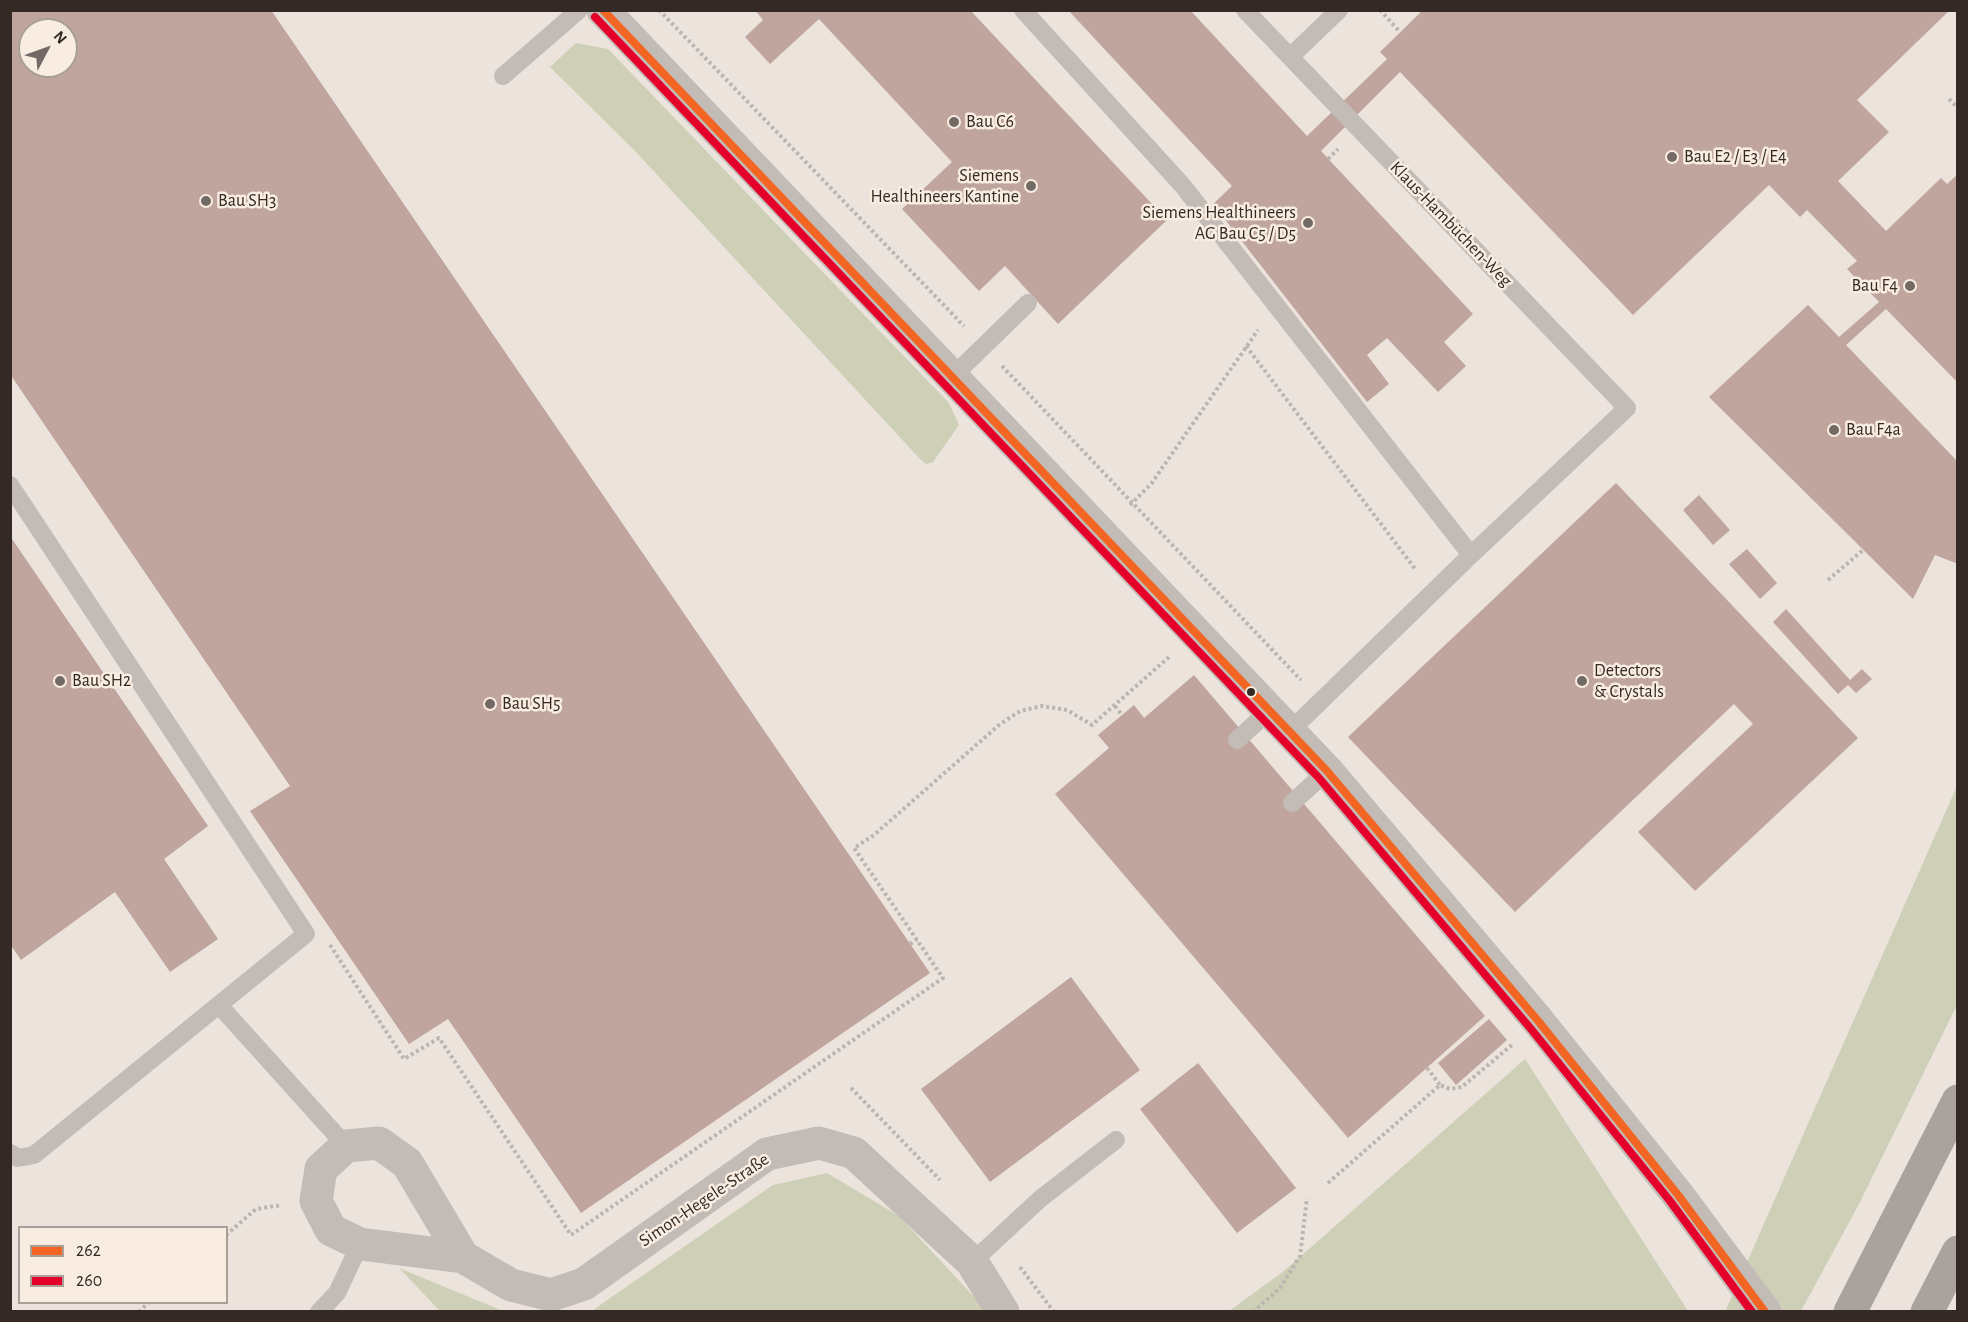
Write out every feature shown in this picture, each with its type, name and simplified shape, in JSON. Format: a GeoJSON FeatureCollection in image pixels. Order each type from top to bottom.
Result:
{"type":"FeatureCollection","features":[{"type":"Feature","properties":{"kind":"highway"},"geometry":{"type":"LineString","coordinates":[[1853,1307],[1958,1101]]}},
{"type":"Feature","properties":{"kind":"highway"},"geometry":{"type":"LineString","coordinates":[[1927,1311],[1958,1252]]}},
{"type":"Feature","properties":{"kind":"street"},"geometry":{"type":"LineString","coordinates":[[603,10],[1281,720],[1327,771],[1539,1022],[1678,1195],[1765,1311]]}},
{"type":"Feature","properties":{"kind":"street","name":"Simon-Hegele-Straße"},"geometry":{"type":"LineString","coordinates":[[346,1146],[379,1143],[407,1162],[463,1257]]}},
{"type":"Feature","properties":{"kind":"street","name":"Simon-Hegele-Straße"},"geometry":{"type":"LineString","coordinates":[[316,1201],[331,1230],[360,1244],[463,1257],[511,1285],[551,1295],[584,1284],[767,1154],[819,1143],[854,1153],[972,1262],[1003,1311]]}},
{"type":"Feature","properties":{"kind":"street"},"geometry":{"type":"LineString","coordinates":[[316,1201],[321,1168],[346,1146]]}},
{"type":"Feature","properties":{"kind":"lane"},"geometry":{"type":"LineString","coordinates":[[503,76],[579,10]]}},
{"type":"Feature","properties":{"kind":"lane"},"geometry":{"type":"LineString","coordinates":[[1023,10],[1183,186],[1471,555],[1433,592],[1281,720],[1237,740]]}},
{"type":"Feature","properties":{"kind":"lane","name":"Klaus-Hambüchen-Weg"},"geometry":{"type":"LineString","coordinates":[[1245,10],[1628,408],[1471,555]]}},
{"type":"Feature","properties":{"kind":"lane"},"geometry":{"type":"LineString","coordinates":[[1290,57],[1339,10]]}},
{"type":"Feature","properties":{"kind":"lane"},"geometry":{"type":"LineString","coordinates":[[953,376],[1028,303]]}},
{"type":"Feature","properties":{"kind":"lane"},"geometry":{"type":"LineString","coordinates":[[10,485],[306,934],[34,1155],[18,1158],[10,1154]]}},
{"type":"Feature","properties":{"kind":"lane"},"geometry":{"type":"LineString","coordinates":[[1292,803],[1327,771]]}},
{"type":"Feature","properties":{"kind":"lane"},"geometry":{"type":"LineString","coordinates":[[219,1005],[346,1146]]}},
{"type":"Feature","properties":{"kind":"lane"},"geometry":{"type":"LineString","coordinates":[[972,1262],[1040,1199],[1116,1140]]}},
{"type":"Feature","properties":{"kind":"lane"},"geometry":{"type":"LineString","coordinates":[[319,1311],[337,1293],[360,1244]]}},
{"type":"Feature","properties":{"kind":"path"},"geometry":{"type":"LineString","coordinates":[[1380,10],[1400,32]]}},
{"type":"Feature","properties":{"kind":"path"},"geometry":{"type":"LineString","coordinates":[[1949,99],[1958,108]]}},
{"type":"Feature","properties":{"kind":"path"},"geometry":{"type":"LineString","coordinates":[[1101,532],[1151,484],[1275,306]]}},
{"type":"Feature","properties":{"kind":"path"},"geometry":{"type":"LineString","coordinates":[[1246,346],[1433,592]]}},
{"type":"Feature","properties":{"kind":"path"},"geometry":{"type":"LineString","coordinates":[[1828,580],[1863,550]]}},
{"type":"Feature","properties":{"kind":"path"},"geometry":{"type":"LineString","coordinates":[[306,934],[318,926],[404,1059],[439,1038],[571,1235],[943,978],[854,848],[874,835],[999,724],[1020,711],[1042,706],[1067,710],[1092,725],[1197,632]]}},
{"type":"Feature","properties":{"kind":"path"},"geometry":{"type":"LineString","coordinates":[[1115,706],[1122,715]]}},
{"type":"Feature","properties":{"kind":"path"},"geometry":{"type":"LineString","coordinates":[[910,944],[917,939]]}},
{"type":"Feature","properties":{"kind":"path"},"geometry":{"type":"LineString","coordinates":[[1427,1068],[1440,1085],[1450,1089],[1462,1087],[1539,1022]]}},
{"type":"Feature","properties":{"kind":"path"},"geometry":{"type":"LineString","coordinates":[[1328,1183],[1440,1085]]}},
{"type":"Feature","properties":{"kind":"path"},"geometry":{"type":"LineString","coordinates":[[1253,1311],[1280,1288],[1300,1256],[1306,1198]]}},
{"type":"Feature","properties":{"kind":"path"},"geometry":{"type":"LineString","coordinates":[[228,1233],[256,1209],[316,1201]]}},
{"type":"Feature","properties":{"kind":"green space"},"geometry":{"type":"Polygon","coordinates":[[[576,43],[608,49],[949,403],[959,425],[933,462],[926,464],[920,459],[636,152],[550,67],[576,43]]]}},
{"type":"Feature","properties":{"kind":"green space"},"geometry":{"type":"Polygon","coordinates":[[[1957,786],[1957,1005],[1858,1206],[1801,1311],[1725,1312],[1957,786]]]}},
{"type":"Feature","properties":{"kind":"green space"},"geometry":{"type":"Polygon","coordinates":[[[1525,1059],[1688,1311],[1229,1311],[1284,1271],[1525,1059]]]}},
{"type":"Feature","properties":{"kind":"green space"},"geometry":{"type":"Polygon","coordinates":[[[827,1173],[899,1216],[978,1301],[985,1312],[590,1312],[773,1185],[827,1173]]]}},
{"type":"Feature","properties":{"kind":"green space"},"geometry":{"type":"Polygon","coordinates":[[[399,1268],[503,1311],[440,1311],[399,1268]]]}},
{"type":"Feature","properties":{"kind":"building"},"geometry":{"type":"Polygon","coordinates":[[[10,10],[271,10],[930,973],[581,1213],[448,1019],[409,1044],[250,811],[290,786],[10,374],[10,10]]]}},
{"type":"Feature","properties":{"kind":"building","name":"Siemens Healthineers Kantine"},"geometry":{"type":"Polygon","coordinates":[[[755,10],[970,10],[1167,220],[1058,324],[1005,266],[979,291],[902,209],[952,162],[819,19],[770,64],[745,37],[763,20],[755,10]]]}},
{"type":"Feature","properties":{"kind":"building"},"geometry":{"type":"Polygon","coordinates":[[[1068,10],[1190,10],[1307,136],[1387,59],[1380,52],[1423,10],[1950,10],[1857,100],[1889,132],[1838,181],[1886,231],[1941,178],[1947,184],[1958,174],[1958,383],[1886,309],[1846,345],[1958,462],[1958,564],[1935,555],[1913,599],[1709,397],[1808,305],[1839,337],[1879,302],[1847,269],[1857,261],[1807,210],[1800,217],[1769,185],[1633,315],[1400,72],[1321,151],[1473,314],[1444,342],[1466,366],[1438,392],[1387,338],[1367,355],[1389,384],[1367,402],[1213,204],[1232,186],[1068,10]]]}},
{"type":"Feature","properties":{"kind":"building","name":"Detectors & Crystals"},"geometry":{"type":"Polygon","coordinates":[[[1616,483],[1858,738],[1695,891],[1638,832],[1753,724],[1734,704],[1515,912],[1348,737],[1616,483]]]}},
{"type":"Feature","properties":{"kind":"building"},"geometry":{"type":"Polygon","coordinates":[[[1699,495],[1730,530],[1713,545],[1683,510],[1699,495]]]}},
{"type":"Feature","properties":{"kind":"building","name":"Bau SH2"},"geometry":{"type":"Polygon","coordinates":[[[10,536],[208,826],[164,859],[218,939],[170,972],[115,892],[21,960],[10,944],[10,536]]]}},
{"type":"Feature","properties":{"kind":"building"},"geometry":{"type":"Polygon","coordinates":[[[1747,549],[1777,583],[1760,599],[1729,564],[1747,549]]]}},
{"type":"Feature","properties":{"kind":"building"},"geometry":{"type":"Polygon","coordinates":[[[1786,609],[1850,680],[1862,669],[1872,679],[1856,693],[1848,685],[1838,694],[1773,622],[1786,609]]]}},
{"type":"Feature","properties":{"kind":"building"},"geometry":{"type":"Polygon","coordinates":[[[1194,675],[1485,1016],[1348,1138],[1055,794],[1109,748],[1098,735],[1134,705],[1144,718],[1194,675]]]}},
{"type":"Feature","properties":{"kind":"building"},"geometry":{"type":"Polygon","coordinates":[[[1071,977],[1140,1070],[990,1182],[921,1089],[1071,977]]]}},
{"type":"Feature","properties":{"kind":"building"},"geometry":{"type":"Polygon","coordinates":[[[1489,1019],[1507,1040],[1456,1085],[1438,1063],[1489,1019]]]}},
{"type":"Feature","properties":{"kind":"building"},"geometry":{"type":"Polygon","coordinates":[[[1198,1063],[1296,1188],[1237,1233],[1140,1109],[1198,1063]]]}},
{"type":"Feature","properties":{"kind":"transit line","name":"262"},"geometry":{"type":"LineString","coordinates":[[603,10],[1327,771],[1539,1022],[1678,1195],[1765,1312]]}},
{"type":"Feature","properties":{"kind":"transit line","name":"260"},"geometry":{"type":"LineString","coordinates":[[595,17],[1319,778],[1531,1029],[1670,1201],[1752,1312]]}},
{"type":"Feature","properties":{"kind":"place","name":"Bau C6"},"geometry":{"type":"Point","coordinates":[954,122]}},
{"type":"Feature","properties":{"kind":"place","name":"Bau E2 / E3 / E4"},"geometry":{"type":"Point","coordinates":[1672,157]}},
{"type":"Feature","properties":{"kind":"place","name":"Siemens Healthineers Kantine"},"geometry":{"type":"Point","coordinates":[1031,186]}},
{"type":"Feature","properties":{"kind":"place","name":"Bau SH3"},"geometry":{"type":"Point","coordinates":[206,201]}},
{"type":"Feature","properties":{"kind":"place","name":"Siemens Healthineers AG Bau C5 / D5"},"geometry":{"type":"Point","coordinates":[1308,223]}},
{"type":"Feature","properties":{"kind":"place","name":"Bau F4"},"geometry":{"type":"Point","coordinates":[1910,286]}},
{"type":"Feature","properties":{"kind":"place","name":"Bau F4a"},"geometry":{"type":"Point","coordinates":[1834,430]}},
{"type":"Feature","properties":{"kind":"place","name":"Bau SH2"},"geometry":{"type":"Point","coordinates":[60,681]}},
{"type":"Feature","properties":{"kind":"place","name":"Detectors & Crystals"},"geometry":{"type":"Point","coordinates":[1582,681]}},
{"type":"Feature","properties":{"kind":"place","name":"Bau SH5"},"geometry":{"type":"Point","coordinates":[490,704]}}]}
